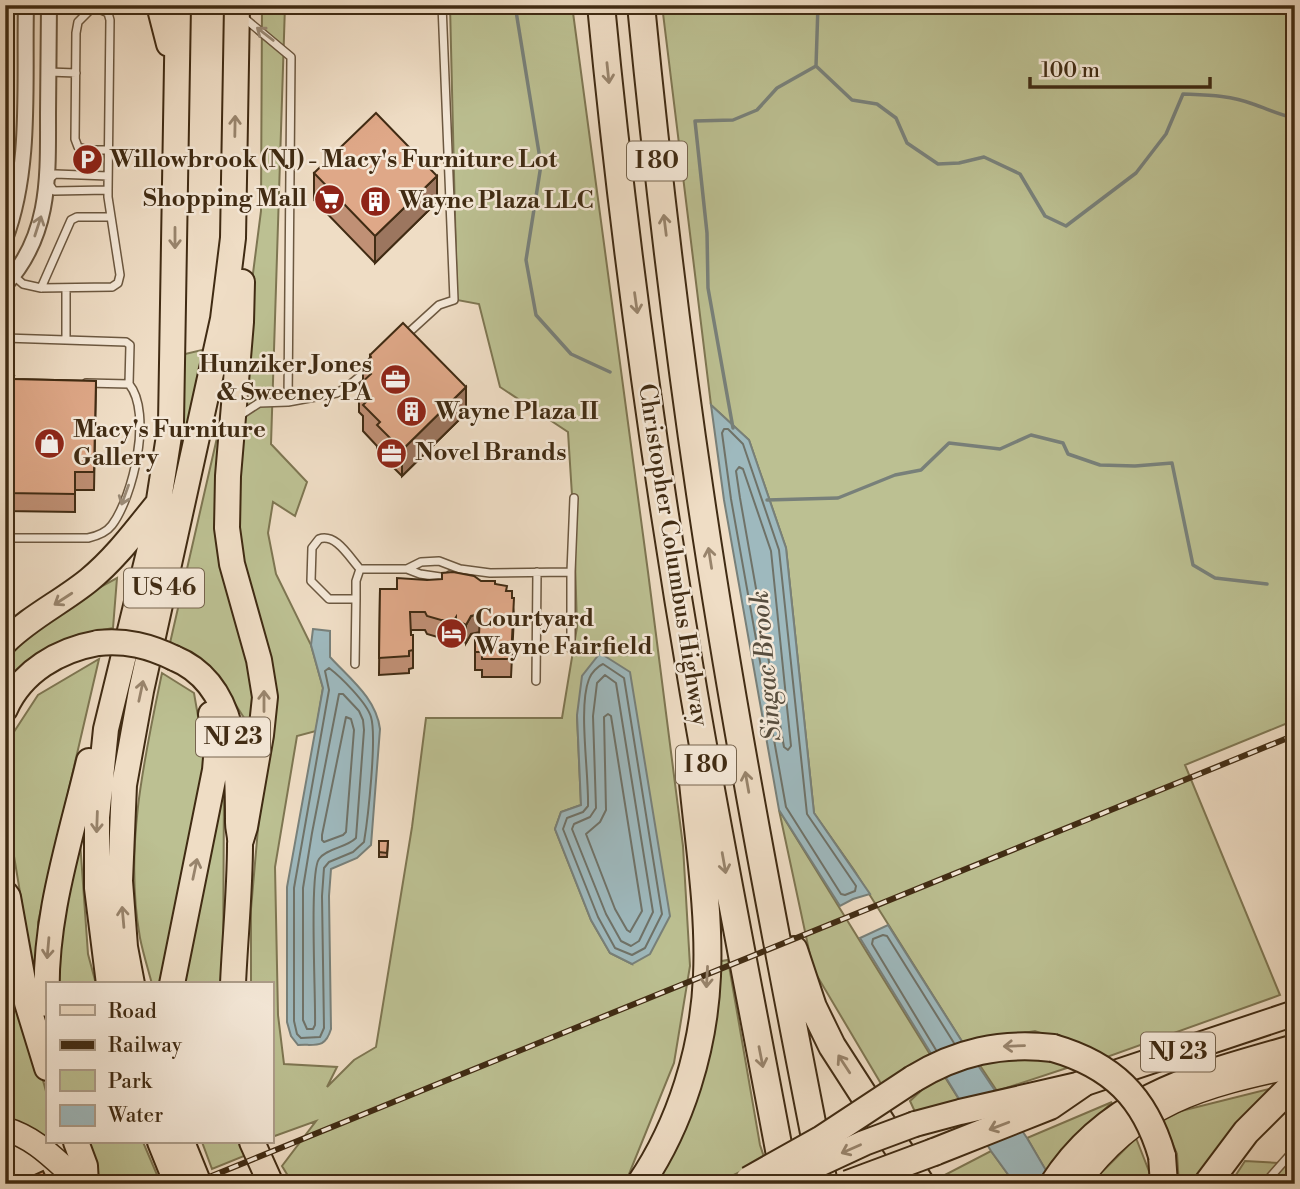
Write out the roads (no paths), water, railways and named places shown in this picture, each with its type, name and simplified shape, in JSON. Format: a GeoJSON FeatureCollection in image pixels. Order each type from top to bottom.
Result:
{"type":"FeatureCollection","features":[{"type":"Feature","properties":{"kind":"highway"},"geometry":{"type":"LineString","coordinates":[[159,5],[176,72]]}},
{"type":"Feature","properties":{"kind":"highway","name":"US 46"},"geometry":{"type":"LineString","coordinates":[[109,982],[100,923],[96,852],[99,793],[106,729],[160,502],[169,448],[173,382],[178,5]]}},
{"type":"Feature","properties":{"kind":"highway","name":"Christopher Columbus Highway"},"geometry":{"type":"LineString","coordinates":[[601,5],[625,223],[675,578],[721,846],[786,1184]]}},
{"type":"Feature","properties":{"kind":"highway","name":"Christopher Columbus Highway"},"geometry":{"type":"LineString","coordinates":[[641,5],[692,442],[730,687],[824,1184]]}},
{"type":"Feature","properties":{"kind":"highway","name":"US 46"},"geometry":{"type":"LineString","coordinates":[[132,982],[125,947],[120,881],[124,785],[141,691],[221,330],[230,270],[235,194],[237,9]]}},
{"type":"Feature","properties":{"kind":"highway"},"geometry":{"type":"LineString","coordinates":[[235,194],[244,209],[241,322],[226,495],[229,545],[236,584],[259,660],[265,697],[261,735],[241,840]]}},
{"type":"Feature","properties":{"kind":"highway"},"geometry":{"type":"LineString","coordinates":[[5,642],[29,621],[89,580],[115,555],[160,502]]}},
{"type":"Feature","properties":{"kind":"highway"},"geometry":{"type":"LineString","coordinates":[[640,1184],[671,1128],[687,1083],[699,1040],[707,976],[705,908],[675,578]]}},
{"type":"Feature","properties":{"kind":"highway","name":"NJ 23"},"geometry":{"type":"LineString","coordinates":[[5,709],[18,688],[32,673],[47,661],[80,646],[123,642],[136,644],[188,663],[201,675],[216,694],[226,715],[236,751],[241,840],[233,982]]}},
{"type":"Feature","properties":{"kind":"highway"},"geometry":{"type":"LineString","coordinates":[[172,982],[215,770],[217,746],[205,699],[174,657]]}},
{"type":"Feature","properties":{"kind":"highway"},"geometry":{"type":"LineString","coordinates":[[47,982],[47,954],[55,896],[93,746],[106,729]]}},
{"type":"Feature","properties":{"kind":"highway"},"geometry":{"type":"LineString","coordinates":[[759,849],[805,987],[822,1027],[921,1184]]}},
{"type":"Feature","properties":{"kind":"highway"},"geometry":{"type":"LineString","coordinates":[[5,893],[8,897],[27,1003],[46,1065]]}},
{"type":"Feature","properties":{"kind":"highway","name":"NJ 23"},"geometry":{"type":"LineString","coordinates":[[1082,1084],[1288,1015]]}},
{"type":"Feature","properties":{"kind":"highway"},"geometry":{"type":"LineString","coordinates":[[746,1182],[822,1139],[924,1073],[976,1051],[1009,1046],[1053,1048],[1092,1062],[1126,1088],[1149,1120],[1162,1156],[1164,1184]]}},
{"type":"Feature","properties":{"kind":"highway","name":"NJ 23"},"geometry":{"type":"LineString","coordinates":[[1061,1182],[1086,1143],[1121,1114],[1167,1087],[1295,1047]]}},
{"type":"Feature","properties":{"kind":"highway"},"geometry":{"type":"LineString","coordinates":[[1206,1073],[1295,1057]]}},
{"type":"Feature","properties":{"kind":"highway"},"geometry":{"type":"LineString","coordinates":[[1208,1184],[1246,1132],[1295,1083]]}},
{"type":"Feature","properties":{"kind":"highway"},"geometry":{"type":"LineString","coordinates":[[776,1184],[864,1143],[915,1124],[960,1112],[1050,1107],[1082,1084]]}},
{"type":"Feature","properties":{"kind":"highway"},"geometry":{"type":"LineString","coordinates":[[848,1184],[967,1139],[1021,1107]]}},
{"type":"Feature","properties":{"kind":"highway"},"geometry":{"type":"LineString","coordinates":[[77,1144],[85,1166],[85,1184]]}},
{"type":"Feature","properties":{"kind":"highway"},"geometry":{"type":"LineString","coordinates":[[161,1144],[177,1184]]}},
{"type":"Feature","properties":{"kind":"highway"},"geometry":{"type":"LineString","coordinates":[[183,1144],[199,1184]]}},
{"type":"Feature","properties":{"kind":"highway"},"geometry":{"type":"LineString","coordinates":[[253,1144],[271,1184]]}},
{"type":"Feature","properties":{"kind":"highway"},"geometry":{"type":"LineString","coordinates":[[868,1184],[934,1152]]}},
{"type":"Feature","properties":{"kind":"main road"},"geometry":{"type":"LineString","coordinates":[[1061,1182],[1154,1111],[1211,1086],[1295,1066]]}},
{"type":"Feature","properties":{"kind":"main road"},"geometry":{"type":"LineString","coordinates":[[5,1129],[43,1148],[85,1184]]}},
{"type":"Feature","properties":{"kind":"street"},"geometry":{"type":"LineString","coordinates":[[5,239],[19,194],[23,146],[26,5]]}},
{"type":"Feature","properties":{"kind":"street"},"geometry":{"type":"LineString","coordinates":[[9,281],[39,225],[47,181],[48,5]]}},
{"type":"Feature","properties":{"kind":"lane"},"geometry":{"type":"LineString","coordinates":[[401,340],[439,305],[454,300],[442,5]]}},
{"type":"Feature","properties":{"kind":"lane"},"geometry":{"type":"LineString","coordinates":[[237,9],[291,57],[288,402]]}},
{"type":"Feature","properties":{"kind":"lane"},"geometry":{"type":"LineString","coordinates":[[9,281],[41,288],[112,287],[118,283],[120,265],[108,190],[109,150],[108,13],[90,10],[78,22],[75,139],[78,147],[109,150]]}},
{"type":"Feature","properties":{"kind":"lane"},"geometry":{"type":"LineString","coordinates":[[48,72],[76,73]]}},
{"type":"Feature","properties":{"kind":"lane"},"geometry":{"type":"LineString","coordinates":[[108,176],[55,174],[47,181],[54,191],[108,190]]}},
{"type":"Feature","properties":{"kind":"lane"},"geometry":{"type":"LineString","coordinates":[[41,288],[71,220],[77,217],[111,217]]}},
{"type":"Feature","properties":{"kind":"lane"},"geometry":{"type":"LineString","coordinates":[[66,288],[66,340]]}},
{"type":"Feature","properties":{"kind":"lane"},"geometry":{"type":"LineString","coordinates":[[5,338],[129,343],[129,384],[136,396],[141,415],[136,464],[111,526],[101,535],[88,538],[5,538]]}},
{"type":"Feature","properties":{"kind":"lane"},"geometry":{"type":"LineString","coordinates":[[233,421],[259,403],[288,402],[337,393],[375,363]]}},
{"type":"Feature","properties":{"kind":"lane"},"geometry":{"type":"LineString","coordinates":[[74,383],[129,384]]}},
{"type":"Feature","properties":{"kind":"lane"},"geometry":{"type":"LineString","coordinates":[[571,649],[573,498]]}},
{"type":"Feature","properties":{"kind":"lane"},"geometry":{"type":"LineString","coordinates":[[356,599],[329,599],[314,586],[311,581],[312,548],[319,539],[332,538],[360,569],[407,569],[447,578],[460,569]]}},
{"type":"Feature","properties":{"kind":"lane"},"geometry":{"type":"LineString","coordinates":[[407,569],[421,562],[439,561],[460,569],[490,573],[571,572]]}},
{"type":"Feature","properties":{"kind":"lane"},"geometry":{"type":"LineString","coordinates":[[355,664],[356,581],[360,569]]}},
{"type":"Feature","properties":{"kind":"lane"},"geometry":{"type":"LineString","coordinates":[[536,681],[537,572]]}},
{"type":"Feature","properties":{"kind":"lane"},"geometry":{"type":"LineString","coordinates":[[1264,1184],[1295,1149]]}},
{"type":"Feature","properties":{"kind":"water"},"geometry":{"type":"Polygon","coordinates":[[[711,405],[749,440],[786,548],[814,813],[870,894],[840,906],[779,810],[724,500],[711,405]]]}},
{"type":"Feature","properties":{"kind":"water"},"geometry":{"type":"Polygon","coordinates":[[[313,629],[330,631],[330,657],[368,698],[378,718],[380,729],[371,845],[357,858],[331,869],[331,1029],[323,1043],[298,1045],[291,1036],[287,1022],[287,887],[323,688],[311,645],[313,629]]]}},
{"type":"Feature","properties":{"kind":"water"},"geometry":{"type":"Polygon","coordinates":[[[600,653],[630,672],[670,916],[650,954],[632,964],[610,953],[591,920],[555,829],[561,812],[581,805],[577,715],[582,676],[600,653]]]}},
{"type":"Feature","properties":{"kind":"water"},"geometry":{"type":"Polygon","coordinates":[[[888,925],[1054,1184],[1015,1184],[991,1151],[860,938],[888,925]]]}},
{"type":"Feature","properties":{"kind":"waterway","name":"Singac Brook"},"geometry":{"type":"LineString","coordinates":[[515,5],[541,165],[526,260],[536,315],[571,354],[610,372]]}},
{"type":"Feature","properties":{"kind":"waterway"},"geometry":{"type":"LineString","coordinates":[[816,66],[818,5]]}},
{"type":"Feature","properties":{"kind":"waterway"},"geometry":{"type":"LineString","coordinates":[[733,428],[708,288],[707,233],[695,121],[733,120],[757,110],[777,88],[816,66],[852,100],[877,104],[896,118],[907,143],[938,164],[959,163],[984,157],[1020,174],[1045,216],[1066,226],[1136,173],[1166,134],[1183,94],[1236,99],[1295,118]]}},
{"type":"Feature","properties":{"kind":"waterway"},"geometry":{"type":"LineString","coordinates":[[767,500],[838,498],[895,475],[921,470],[949,443],[1000,449],[1031,435],[1063,443],[1068,454],[1100,465],[1172,463],[1193,565],[1215,578],[1267,584]]}},
{"type":"Feature","properties":{"kind":"railway"},"geometry":{"type":"LineString","coordinates":[[192,1184],[1295,735]]}},
{"type":"Feature","properties":{"kind":"place","name":"Willowbrook (NJ) - Macy's Furniture Lot"},"geometry":{"type":"Point","coordinates":[87,160]}},
{"type":"Feature","properties":{"kind":"place","name":"Shopping Mall"},"geometry":{"type":"Point","coordinates":[330,199]}},
{"type":"Feature","properties":{"kind":"place","name":"Wayne Plaza LLC"},"geometry":{"type":"Point","coordinates":[376,201]}},
{"type":"Feature","properties":{"kind":"place","name":"Hunziker Jones & Sweeney PA"},"geometry":{"type":"Point","coordinates":[395,379]}},
{"type":"Feature","properties":{"kind":"place","name":"Wayne Plaza II"},"geometry":{"type":"Point","coordinates":[412,412]}},
{"type":"Feature","properties":{"kind":"place","name":"Macy's Furniture Gallery"},"geometry":{"type":"Point","coordinates":[50,444]}},
{"type":"Feature","properties":{"kind":"place","name":"Novel Brands"},"geometry":{"type":"Point","coordinates":[392,453]}},
{"type":"Feature","properties":{"kind":"place","name":"Courtyard Wayne Fairfield"},"geometry":{"type":"Point","coordinates":[452,633]}}]}
